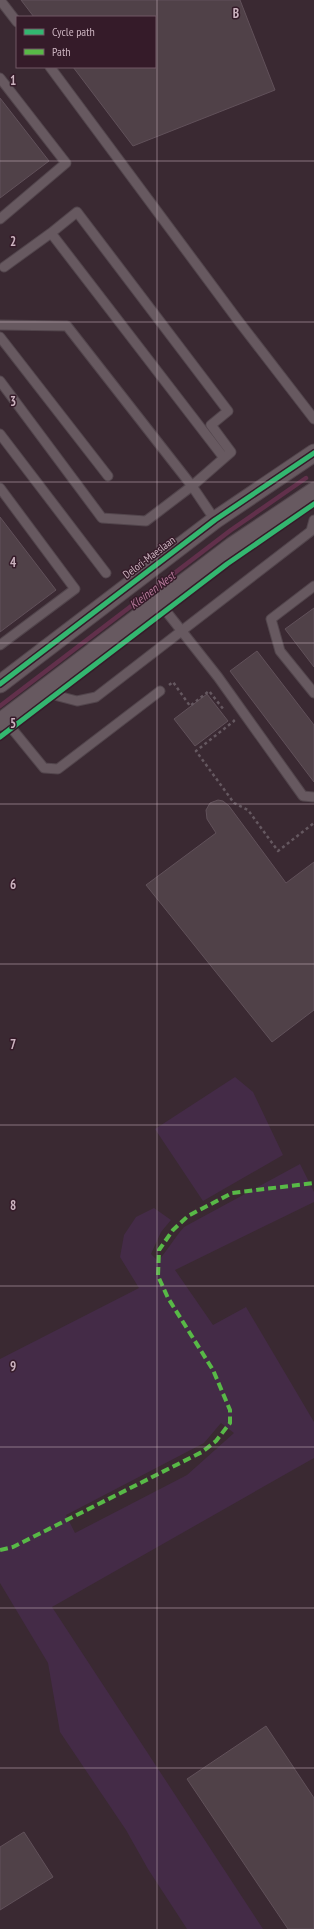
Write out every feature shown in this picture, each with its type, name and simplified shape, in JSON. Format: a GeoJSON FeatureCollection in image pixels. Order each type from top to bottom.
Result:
{"type":"FeatureCollection","features":[{"type":"Feature","properties":{"kind":"street","name":"Delori-Maeslaan"},"geometry":{"type":"LineString","coordinates":[[0,684],[215,520],[314,453]]}},
{"type":"Feature","properties":{"kind":"street"},"geometry":{"type":"LineString","coordinates":[[2,720],[232,546],[314,491]]}},
{"type":"Feature","properties":{"kind":"lane"},"geometry":{"type":"LineString","coordinates":[[0,0],[16,21]]}},
{"type":"Feature","properties":{"kind":"lane"},"geometry":{"type":"LineString","coordinates":[[51,68],[232,313],[314,419]]}},
{"type":"Feature","properties":{"kind":"lane"},"geometry":{"type":"LineString","coordinates":[[0,78],[66,163],[0,219]]}},
{"type":"Feature","properties":{"kind":"lane"},"geometry":{"type":"LineString","coordinates":[[0,381],[102,518],[146,521],[192,486],[231,452],[211,424],[228,411],[77,212],[4,267]]}},
{"type":"Feature","properties":{"kind":"lane"},"geometry":{"type":"LineString","coordinates":[[51,233],[224,458]]}},
{"type":"Feature","properties":{"kind":"lane"},"geometry":{"type":"LineString","coordinates":[[0,325],[67,326],[192,486],[215,520]]}},
{"type":"Feature","properties":{"kind":"lane"},"geometry":{"type":"LineString","coordinates":[[0,336],[108,476]]}},
{"type":"Feature","properties":{"kind":"lane"},"geometry":{"type":"LineString","coordinates":[[0,434],[106,573]]}},
{"type":"Feature","properties":{"kind":"lane"},"geometry":{"type":"LineString","coordinates":[[0,488],[75,589],[0,645]]}},
{"type":"Feature","properties":{"kind":"lane"},"geometry":{"type":"LineString","coordinates":[[39,691],[77,702],[96,697],[311,531],[314,520]]}},
{"type":"Feature","properties":{"kind":"lane"},"geometry":{"type":"LineString","coordinates":[[314,586],[271,619],[280,651],[314,693]]}},
{"type":"Feature","properties":{"kind":"lane"},"geometry":{"type":"LineString","coordinates":[[158,601],[218,678],[303,796],[314,797]]}},
{"type":"Feature","properties":{"kind":"lane"},"geometry":{"type":"LineString","coordinates":[[2,720],[44,768],[58,769],[160,691]]}},
{"type":"Feature","properties":{"kind":"path"},"geometry":{"type":"LineString","coordinates":[[160,691],[173,682],[190,706],[209,691],[234,721],[196,751],[234,803],[248,810],[278,851],[314,823]]}},
{"type":"Feature","properties":{"kind":"shaded area"},"geometry":{"type":"Polygon","coordinates":[[[235,1077],[253,1092],[283,1155],[203,1201],[155,1129],[235,1077]]]}},
{"type":"Feature","properties":{"kind":"shaded area"},"geometry":{"type":"Polygon","coordinates":[[[300,1164],[314,1192],[314,1202],[175,1270],[213,1325],[246,1307],[314,1422],[314,1458],[52,1607],[263,1929],[187,1929],[148,1869],[126,1830],[60,1732],[48,1663],[0,1583],[0,1359],[139,1288],[120,1257],[124,1235],[136,1217],[154,1208],[171,1220],[161,1232],[151,1254],[158,1261],[184,1227],[300,1164]],[[221,1423],[204,1443],[66,1515],[75,1533],[187,1475],[234,1433],[221,1423]]]}},
{"type":"Feature","properties":{"kind":"building"},"geometry":{"type":"Polygon","coordinates":[[[21,0],[240,0],[275,90],[133,146],[74,68],[156,68],[156,16],[33,16],[21,0]]]}},
{"type":"Feature","properties":{"kind":"building"},"geometry":{"type":"Polygon","coordinates":[[[0,98],[49,161],[0,198],[0,98]]]}},
{"type":"Feature","properties":{"kind":"building"},"geometry":{"type":"Polygon","coordinates":[[[0,517],[56,590],[0,632],[0,517]]]}},
{"type":"Feature","properties":{"kind":"building"},"geometry":{"type":"Polygon","coordinates":[[[314,608],[314,667],[285,629],[314,608]]]}},
{"type":"Feature","properties":{"kind":"building"},"geometry":{"type":"Polygon","coordinates":[[[257,651],[314,725],[314,782],[230,671],[257,651]]]}},
{"type":"Feature","properties":{"kind":"building"},"geometry":{"type":"Polygon","coordinates":[[[207,694],[228,721],[195,746],[174,719],[207,694]]]}},
{"type":"Feature","properties":{"kind":"building"},"geometry":{"type":"Polygon","coordinates":[[[218,800],[223,801],[229,806],[286,883],[314,862],[314,1010],[272,1042],[146,885],[216,833],[207,819],[206,810],[210,803],[218,800]]]}},
{"type":"Feature","properties":{"kind":"building"},"geometry":{"type":"Polygon","coordinates":[[[266,1726],[314,1798],[314,1929],[288,1929],[187,1779],[266,1726]]]}},
{"type":"Feature","properties":{"kind":"building"},"geometry":{"type":"Polygon","coordinates":[[[24,1832],[53,1877],[0,1910],[0,1847],[24,1832]]]}},
{"type":"Feature","properties":{"kind":"waterway","name":"Kleinen Nest"},"geometry":{"type":"LineString","coordinates":[[0,706],[231,530],[306,478]]}},
{"type":"Feature","properties":{"kind":"marked path"},"geometry":{"type":"LineString","coordinates":[[0,1550],[13,1547],[202,1452],[216,1441],[230,1423],[230,1410],[213,1370],[168,1298],[158,1276],[159,1250],[173,1230],[188,1216],[232,1193],[314,1183]]}},
{"type":"Feature","properties":{"kind":"cycle path"},"geometry":{"type":"LineString","coordinates":[[0,684],[215,520],[314,453]]}},
{"type":"Feature","properties":{"kind":"cycle path"},"geometry":{"type":"LineString","coordinates":[[0,737],[227,564],[314,504]]}}]}
